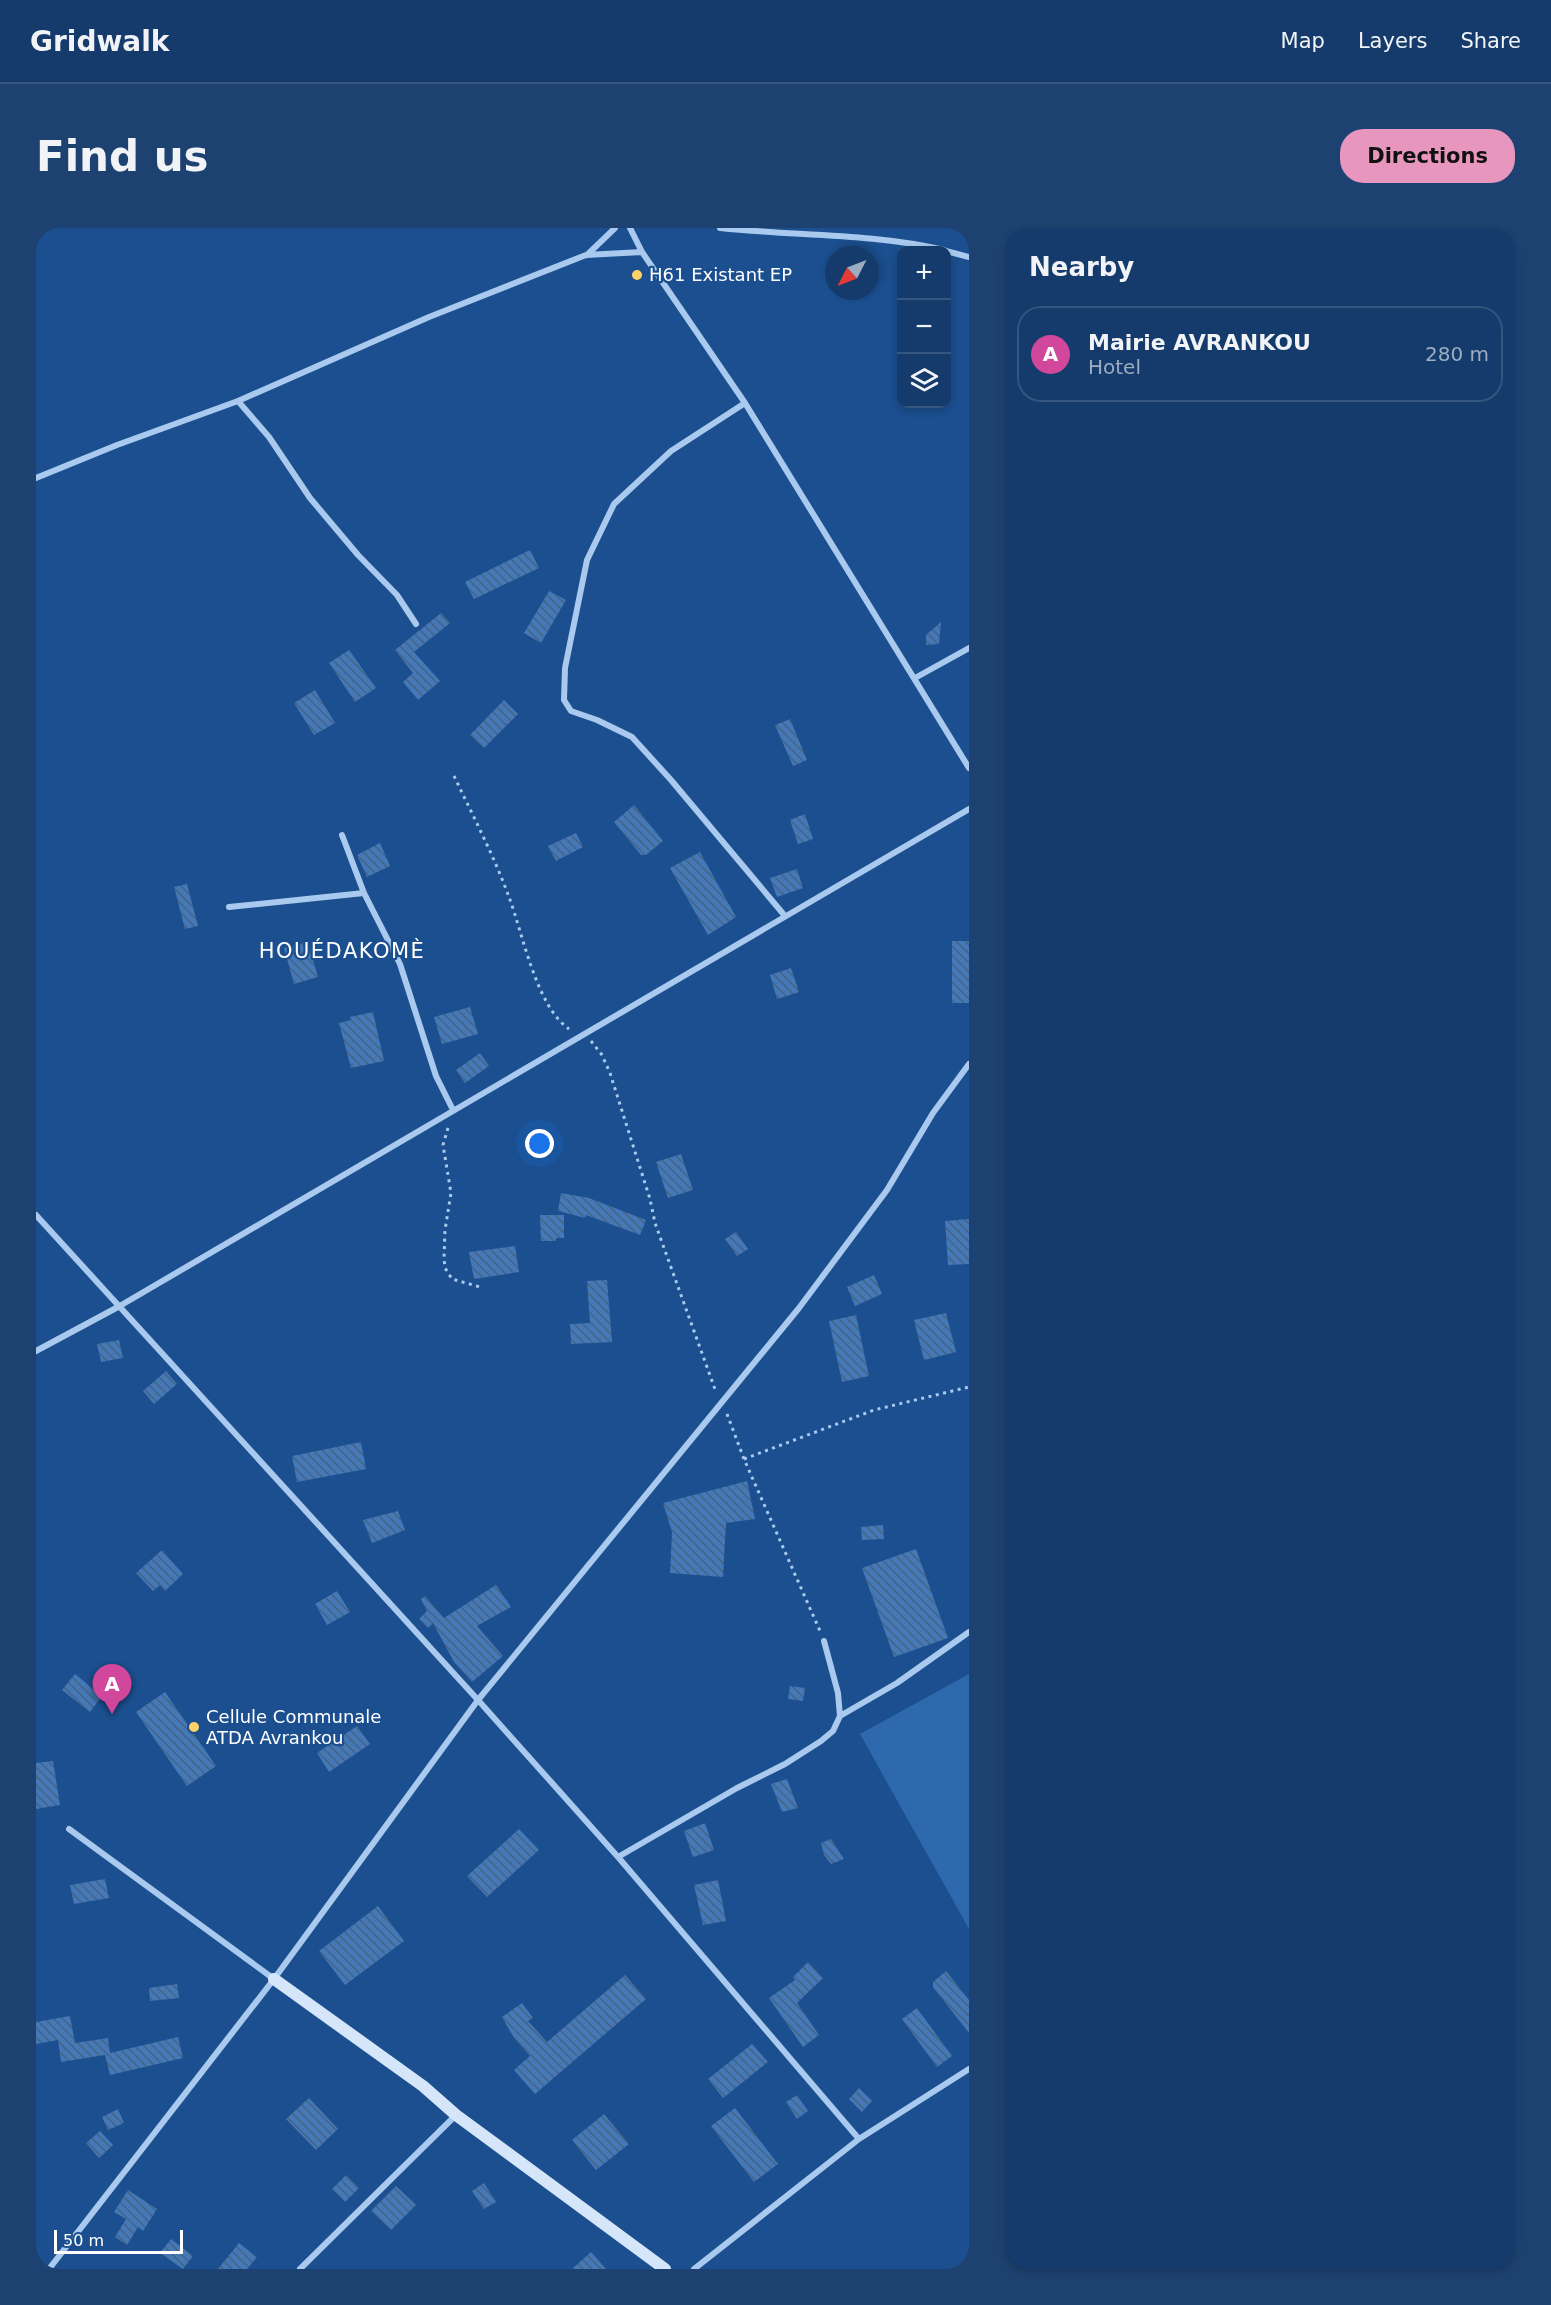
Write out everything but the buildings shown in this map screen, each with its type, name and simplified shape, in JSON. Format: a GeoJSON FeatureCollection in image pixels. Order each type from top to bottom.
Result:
{"type":"FeatureCollection","features":[{"type":"Feature","properties":{"kind":"street"},"geometry":{"type":"LineString","coordinates":[[586,255],[615,228]]}},
{"type":"Feature","properties":{"kind":"street"},"geometry":{"type":"LineString","coordinates":[[630,228],[642,252],[745,403],[969,768]]}},
{"type":"Feature","properties":{"kind":"street"},"geometry":{"type":"LineString","coordinates":[[720,228],[895,242],[917,246]]}},
{"type":"Feature","properties":{"kind":"street"},"geometry":{"type":"LineString","coordinates":[[36,478],[117,445],[238,401],[429,317],[586,255],[642,252]]}},
{"type":"Feature","properties":{"kind":"street"},"geometry":{"type":"LineString","coordinates":[[951,252],[969,256]]}},
{"type":"Feature","properties":{"kind":"street"},"geometry":{"type":"LineString","coordinates":[[238,401],[270,437],[310,498],[358,555],[397,596],[416,624]]}},
{"type":"Feature","properties":{"kind":"street"},"geometry":{"type":"LineString","coordinates":[[745,403],[671,451],[614,504],[587,560],[565,668],[564,700],[571,711],[597,720],[632,738],[671,780],[785,916]]}},
{"type":"Feature","properties":{"kind":"street"},"geometry":{"type":"LineString","coordinates":[[915,678],[969,648]]}},
{"type":"Feature","properties":{"kind":"street"},"geometry":{"type":"LineString","coordinates":[[36,1351],[118,1307],[969,809]]}},
{"type":"Feature","properties":{"kind":"street"},"geometry":{"type":"LineString","coordinates":[[342,835],[364,893],[400,964],[436,1076],[453,1110]]}},
{"type":"Feature","properties":{"kind":"street"},"geometry":{"type":"LineString","coordinates":[[229,907],[364,893]]}},
{"type":"Feature","properties":{"kind":"street"},"geometry":{"type":"LineString","coordinates":[[49,2269],[274,1979],[478,1700],[799,1308],[887,1190],[933,1113],[969,1064]]}},
{"type":"Feature","properties":{"kind":"street"},"geometry":{"type":"LineString","coordinates":[[36,1215],[618,1857],[859,2139]]}},
{"type":"Feature","properties":{"kind":"street"},"geometry":{"type":"LineString","coordinates":[[618,1857],[794,1758],[832,1731],[840,1716],[897,1683],[969,1632]]}},
{"type":"Feature","properties":{"kind":"street"},"geometry":{"type":"LineString","coordinates":[[824,1641],[838,1693],[840,1716]]}},
{"type":"Feature","properties":{"kind":"street"},"geometry":{"type":"LineString","coordinates":[[69,1829],[423,2086],[456,2115],[665,2269]]}},
{"type":"Feature","properties":{"kind":"street"},"geometry":{"type":"LineString","coordinates":[[694,2269],[859,2139],[969,2070]]}},
{"type":"Feature","properties":{"kind":"street"},"geometry":{"type":"LineString","coordinates":[[300,2269],[456,2115]]}},
{"type":"Feature","properties":{"kind":"path"},"geometry":{"type":"LineString","coordinates":[[454,776],[510,898],[540,987],[557,1017],[567,1028],[591,1041],[602,1055],[610,1073],[669,1265],[693,1326],[709,1377],[737,1435],[744,1459],[824,1641]]}},
{"type":"Feature","properties":{"kind":"path"},"geometry":{"type":"LineString","coordinates":[[453,1110],[443,1144],[451,1192],[445,1230],[445,1268],[452,1279],[480,1287]]}},
{"type":"Feature","properties":{"kind":"path"},"geometry":{"type":"LineString","coordinates":[[744,1459],[874,1410],[969,1387]]}},
{"type":"Feature","properties":{"kind":"shaded area"},"geometry":{"type":"Polygon","coordinates":[[[969,1674],[969,1929],[860,1734],[969,1674]]]}},
{"type":"Feature","properties":{"kind":"place","name":"H61 Existant EP"},"geometry":{"type":"Point","coordinates":[637,275]}},
{"type":"Feature","properties":{"kind":"place","name":"Mairie AVRANKOU"},"geometry":{"type":"Point","coordinates":[112,1714]}},
{"type":"Feature","properties":{"kind":"place","name":"Cellule Communale ATDA Avrankou"},"geometry":{"type":"Point","coordinates":[194,1727]}},
{"type":"Feature","properties":{"kind":"district","name":"HOUÉDAKOMÈ"},"geometry":{"type":"Point","coordinates":[342,951]}}]}
